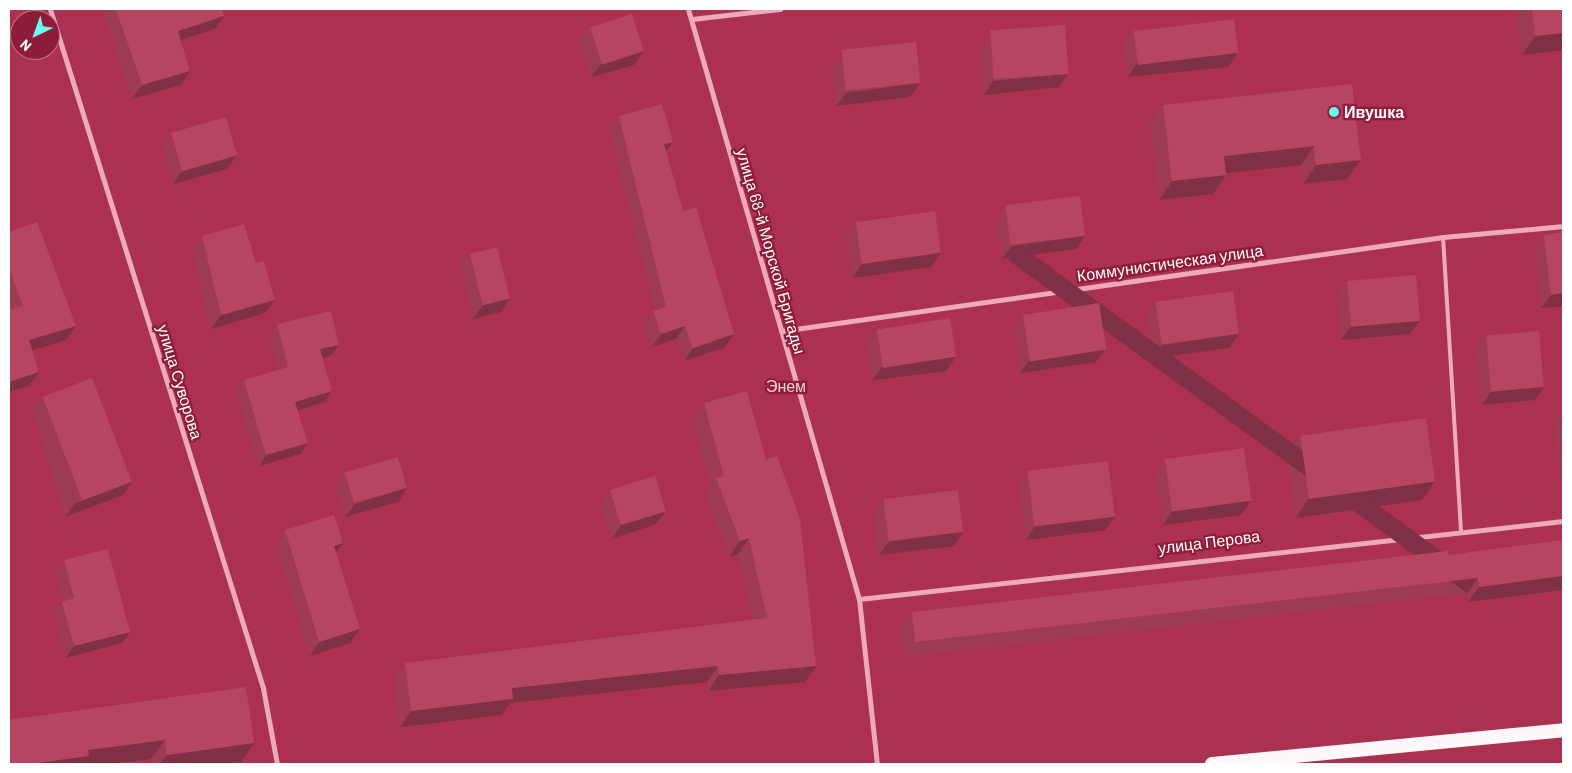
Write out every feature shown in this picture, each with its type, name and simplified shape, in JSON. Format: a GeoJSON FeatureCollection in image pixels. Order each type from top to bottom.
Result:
{"type":"FeatureCollection","features":[{"type":"Feature","properties":{"kind":"highway"},"geometry":{"type":"LineString","coordinates":[[1212,764],[1563,730]]}},
{"type":"Feature","properties":{"kind":"street","name":"улица Суворова"},"geometry":{"type":"LineString","coordinates":[[50,9],[263,688],[277,764]]}},
{"type":"Feature","properties":{"kind":"street","name":"улица 68-й Морской Бригады"},"geometry":{"type":"LineString","coordinates":[[688,9],[859,599],[877,764]]}},
{"type":"Feature","properties":{"kind":"street"},"geometry":{"type":"LineString","coordinates":[[692,19],[780,9]]}},
{"type":"Feature","properties":{"kind":"street","name":"Коммунистическая улица"},"geometry":{"type":"LineString","coordinates":[[781,331],[1443,237],[1563,226]]}},
{"type":"Feature","properties":{"kind":"street","name":"улица Перова"},"geometry":{"type":"LineString","coordinates":[[859,599],[1461,530],[1563,521]]}},
{"type":"Feature","properties":{"kind":"lane"},"geometry":{"type":"LineString","coordinates":[[1443,237],[1461,530]]}},
{"type":"Feature","properties":{"kind":"green space","name":"Энем"},"geometry":{"type":"Polygon","coordinates":[[[9,9],[1563,9],[1563,764],[9,764],[9,9]]]}},
{"type":"Feature","properties":{"kind":"building"},"geometry":{"type":"Polygon","coordinates":[[[116,9],[222,9],[224,16],[178,31],[190,71],[142,85],[116,9]]]}},
{"type":"Feature","properties":{"kind":"building"},"geometry":{"type":"Polygon","coordinates":[[[1532,9],[1563,9],[1563,33],[1535,36],[1532,9]]]}},
{"type":"Feature","properties":{"kind":"building"},"geometry":{"type":"Polygon","coordinates":[[[632,14],[644,51],[602,65],[590,28],[632,14]]]}},
{"type":"Feature","properties":{"kind":"building"},"geometry":{"type":"Polygon","coordinates":[[[1234,19],[1238,53],[1138,65],[1134,31],[1234,19]]]}},
{"type":"Feature","properties":{"kind":"building"},"geometry":{"type":"Polygon","coordinates":[[[1065,25],[1068,74],[994,79],[990,30],[1065,25]]]}},
{"type":"Feature","properties":{"kind":"building"},"geometry":{"type":"Polygon","coordinates":[[[916,42],[920,83],[846,91],[841,50],[916,42]]]}},
{"type":"Feature","properties":{"kind":"building"},"geometry":{"type":"Polygon","coordinates":[[[1352,84],[1361,160],[1316,165],[1314,146],[1224,156],[1226,175],[1172,181],[1163,105],[1352,84]]]}},
{"type":"Feature","properties":{"kind":"building"},"geometry":{"type":"Polygon","coordinates":[[[662,104],[673,142],[664,144],[683,211],[696,207],[734,334],[693,348],[685,326],[661,334],[653,311],[666,307],[619,116],[662,104]]]}},
{"type":"Feature","properties":{"kind":"building"},"geometry":{"type":"Polygon","coordinates":[[[226,117],[237,155],[182,171],[171,133],[226,117]]]}},
{"type":"Feature","properties":{"kind":"building"},"geometry":{"type":"Polygon","coordinates":[[[1080,196],[1085,236],[1010,245],[1006,205],[1080,196]]]}},
{"type":"Feature","properties":{"kind":"building"},"geometry":{"type":"Polygon","coordinates":[[[935,211],[941,253],[862,264],[856,222],[935,211]]]}},
{"type":"Feature","properties":{"kind":"building"},"geometry":{"type":"Polygon","coordinates":[[[37,222],[76,326],[29,340],[39,372],[9,382],[9,310],[23,306],[9,267],[9,232],[37,222]]]}},
{"type":"Feature","properties":{"kind":"building"},"geometry":{"type":"Polygon","coordinates":[[[244,224],[256,263],[264,261],[275,300],[221,315],[202,236],[244,224]]]}},
{"type":"Feature","properties":{"kind":"building"},"geometry":{"type":"Polygon","coordinates":[[[1563,232],[1563,293],[1551,295],[1544,235],[1563,232]]]}},
{"type":"Feature","properties":{"kind":"building"},"geometry":{"type":"Polygon","coordinates":[[[497,247],[510,298],[483,305],[470,254],[497,247]]]}},
{"type":"Feature","properties":{"kind":"building"},"geometry":{"type":"Polygon","coordinates":[[[1416,275],[1420,321],[1351,327],[1347,281],[1416,275]]]}},
{"type":"Feature","properties":{"kind":"building"},"geometry":{"type":"Polygon","coordinates":[[[1233,291],[1239,334],[1162,344],[1156,302],[1233,291]]]}},
{"type":"Feature","properties":{"kind":"building"},"geometry":{"type":"Polygon","coordinates":[[[1099,303],[1106,349],[1030,361],[1023,315],[1099,303]]]}},
{"type":"Feature","properties":{"kind":"building"},"geometry":{"type":"Polygon","coordinates":[[[331,311],[339,345],[320,349],[332,391],[295,402],[308,443],[266,455],[244,380],[288,367],[277,324],[331,311]]]}},
{"type":"Feature","properties":{"kind":"building"},"geometry":{"type":"Polygon","coordinates":[[[950,318],[956,357],[883,368],[877,330],[950,318]]]}},
{"type":"Feature","properties":{"kind":"building"},"geometry":{"type":"Polygon","coordinates":[[[1539,331],[1544,387],[1491,391],[1486,336],[1539,331]]]}},
{"type":"Feature","properties":{"kind":"building"},"geometry":{"type":"Polygon","coordinates":[[[92,378],[132,482],[82,501],[43,397],[92,378]]]}},
{"type":"Feature","properties":{"kind":"building"},"geometry":{"type":"Polygon","coordinates":[[[747,391],[766,460],[777,456],[800,519],[816,666],[719,675],[718,666],[512,688],[513,699],[411,711],[405,663],[767,618],[749,538],[740,541],[716,478],[724,476],[704,403],[747,391]]]}},
{"type":"Feature","properties":{"kind":"building"},"geometry":{"type":"Polygon","coordinates":[[[1426,418],[1435,481],[1309,499],[1300,436],[1426,418]]]}},
{"type":"Feature","properties":{"kind":"building"},"geometry":{"type":"Polygon","coordinates":[[[1244,448],[1251,500],[1172,512],[1165,459],[1244,448]]]}},
{"type":"Feature","properties":{"kind":"building"},"geometry":{"type":"Polygon","coordinates":[[[398,457],[407,488],[354,503],[345,472],[398,457]]]}},
{"type":"Feature","properties":{"kind":"building"},"geometry":{"type":"Polygon","coordinates":[[[1108,461],[1115,517],[1034,526],[1028,471],[1108,461]]]}},
{"type":"Feature","properties":{"kind":"building"},"geometry":{"type":"Polygon","coordinates":[[[655,476],[666,511],[621,525],[610,490],[655,476]]]}},
{"type":"Feature","properties":{"kind":"building"},"geometry":{"type":"Polygon","coordinates":[[[958,490],[963,532],[889,541],[884,499],[958,490]]]}},
{"type":"Feature","properties":{"kind":"building"},"geometry":{"type":"Polygon","coordinates":[[[334,515],[343,543],[334,546],[360,629],[319,642],[285,530],[334,515]]]}},
{"type":"Feature","properties":{"kind":"building"},"geometry":{"type":"Polygon","coordinates":[[[1563,540],[1563,576],[1479,587],[1478,578],[915,642],[912,612],[1448,551],[1449,555],[1563,540]]]}},
{"type":"Feature","properties":{"kind":"building"},"geometry":{"type":"Polygon","coordinates":[[[108,549],[130,632],[74,646],[62,602],[74,598],[64,560],[108,549]]]}},
{"type":"Feature","properties":{"kind":"building"},"geometry":{"type":"Polygon","coordinates":[[[246,687],[254,743],[167,755],[165,740],[88,750],[89,756],[30,764],[9,764],[9,720],[246,687]]]}},
{"type":"Feature","properties":{"kind":"place","name":"Ивушка"},"geometry":{"type":"Point","coordinates":[1334,112]}}]}
